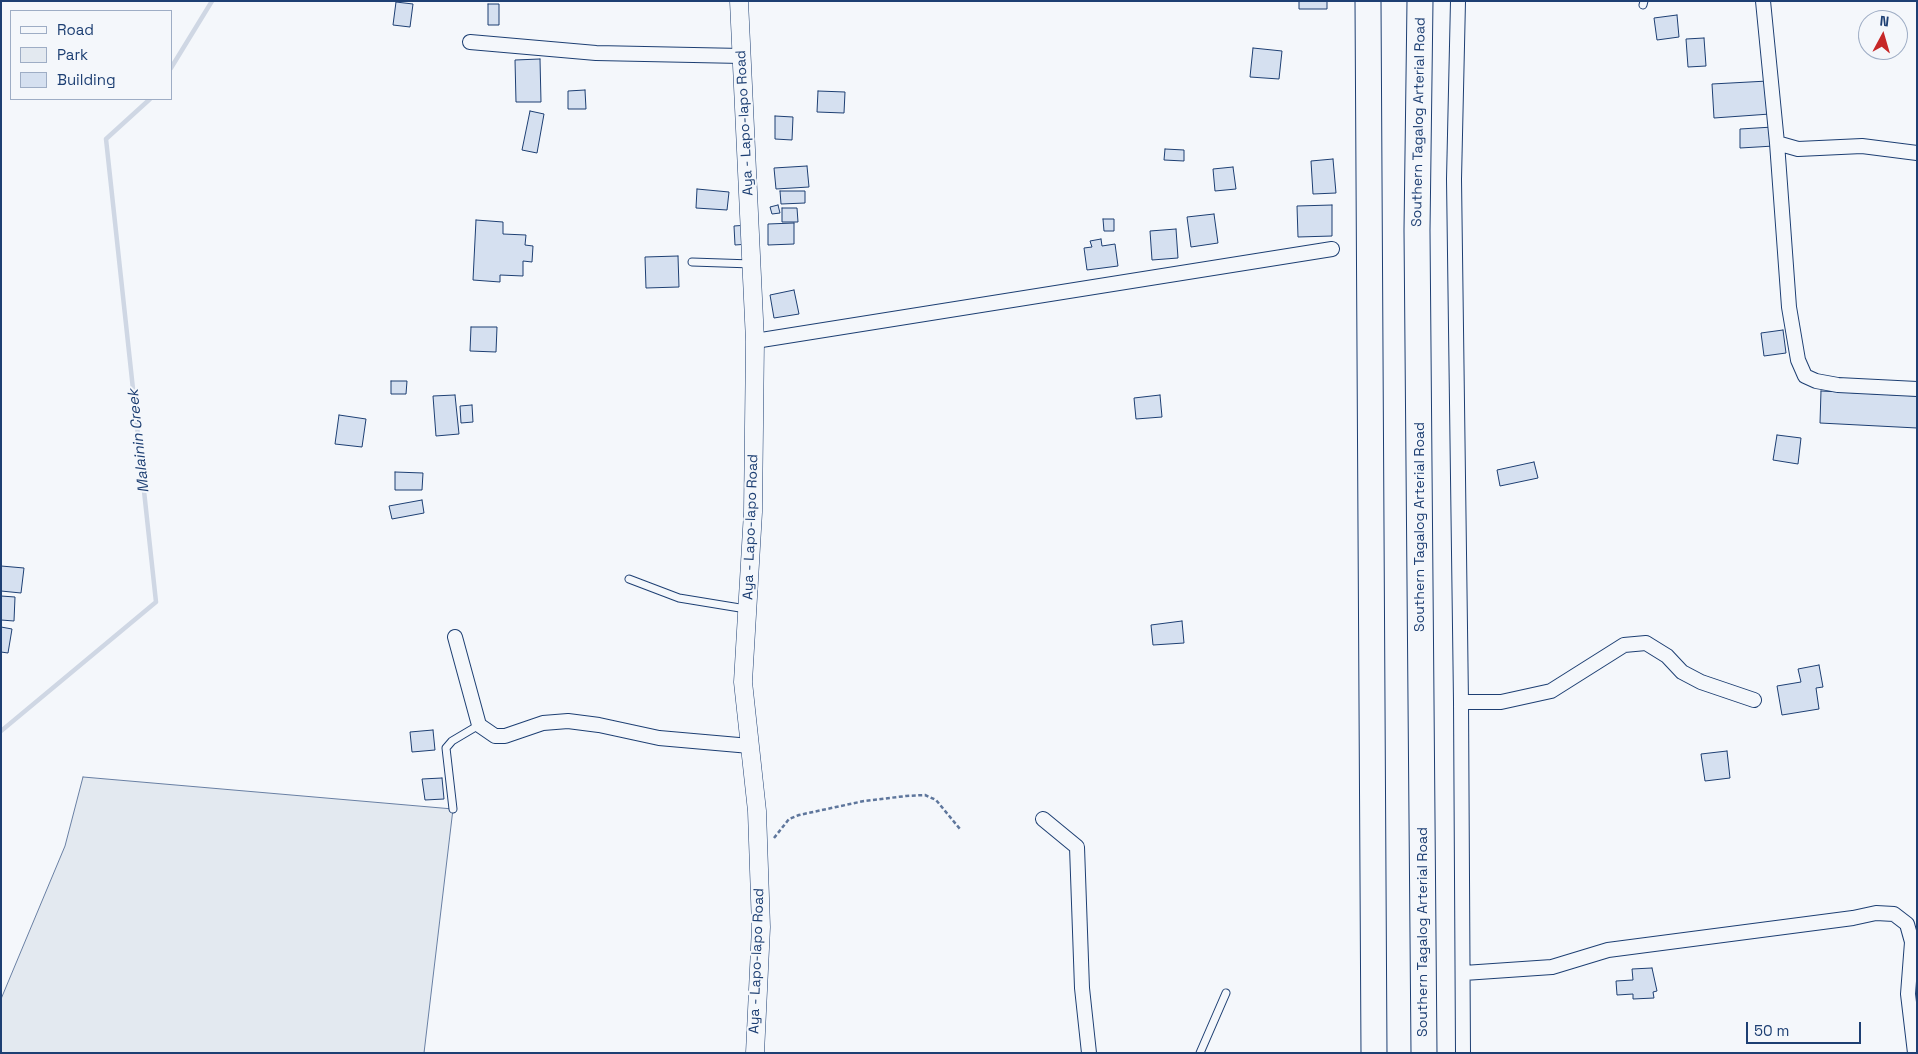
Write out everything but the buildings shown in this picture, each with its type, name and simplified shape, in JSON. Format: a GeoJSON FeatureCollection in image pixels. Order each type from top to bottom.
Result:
{"type":"FeatureCollection","features":[{"type":"Feature","properties":{"kind":"highway"},"geometry":{"type":"LineString","coordinates":[[1368,1],[1367,228],[1374,1053]]}},
{"type":"Feature","properties":{"kind":"highway","name":"Southern Tagalog Arterial Road"},"geometry":{"type":"LineString","coordinates":[[1420,1],[1417,240],[1424,1053]]}},
{"type":"Feature","properties":{"kind":"street","name":"Aya - Lapo-lapo Road"},"geometry":{"type":"LineString","coordinates":[[739,1],[755,341],[753,512],[743,682],[757,811],[759,853],[761,928],[755,1053]]}},
{"type":"Feature","properties":{"kind":"street"},"geometry":{"type":"LineString","coordinates":[[1458,1],[1454,179],[1464,972],[1463,1053]]}},
{"type":"Feature","properties":{"kind":"street"},"geometry":{"type":"LineString","coordinates":[[1763,1],[1777,142],[1789,307],[1798,360],[1805,376],[1816,381],[1917,389]]}},
{"type":"Feature","properties":{"kind":"street"},"geometry":{"type":"LineString","coordinates":[[470,42],[596,53],[742,56]]}},
{"type":"Feature","properties":{"kind":"street"},"geometry":{"type":"LineString","coordinates":[[1777,142],[1798,149],[1862,146],[1917,153]]}},
{"type":"Feature","properties":{"kind":"street"},"geometry":{"type":"LineString","coordinates":[[755,341],[1332,249]]}},
{"type":"Feature","properties":{"kind":"street"},"geometry":{"type":"LineString","coordinates":[[455,637],[479,725],[495,736],[505,736],[543,723],[568,721],[600,725],[659,738],[750,746]]}},
{"type":"Feature","properties":{"kind":"street"},"geometry":{"type":"LineString","coordinates":[[1461,702],[1501,702],[1551,691],[1624,645],[1646,643],[1667,656],[1682,672],[1701,682],[1754,700]]}},
{"type":"Feature","properties":{"kind":"street"},"geometry":{"type":"LineString","coordinates":[[1044,819],[1077,847],[1082,988],[1088,1053]]}},
{"type":"Feature","properties":{"kind":"street"},"geometry":{"type":"LineString","coordinates":[[1464,972],[1552,967],[1608,950],[1853,918],[1876,913],[1894,914],[1907,924],[1912,942],[1908,994],[1915,1053]]}},
{"type":"Feature","properties":{"kind":"lane"},"geometry":{"type":"LineString","coordinates":[[692,262],[752,264]]}},
{"type":"Feature","properties":{"kind":"lane"},"geometry":{"type":"LineString","coordinates":[[629,579],[679,598],[748,609]]}},
{"type":"Feature","properties":{"kind":"lane"},"geometry":{"type":"LineString","coordinates":[[454,809],[446,748],[452,741],[479,725]]}},
{"type":"Feature","properties":{"kind":"lane"},"geometry":{"type":"LineString","coordinates":[[1200,1053],[1226,993]]}},
{"type":"Feature","properties":{"kind":"path"},"geometry":{"type":"LineString","coordinates":[[759,853],[789,819],[864,801],[925,795],[936,800],[960,828]]}},
{"type":"Feature","properties":{"kind":"green space"},"geometry":{"type":"Polygon","coordinates":[[[83,777],[453,809],[424,1053],[1,1053],[1,999],[65,846],[83,777]]]}},
{"type":"Feature","properties":{"kind":"waterway","name":"Malainin Creek"},"geometry":{"type":"LineString","coordinates":[[172,66],[212,1]]}},
{"type":"Feature","properties":{"kind":"waterway","name":"Malainin Creek"},"geometry":{"type":"LineString","coordinates":[[1,731],[156,602],[106,139],[149,100]]}}]}
